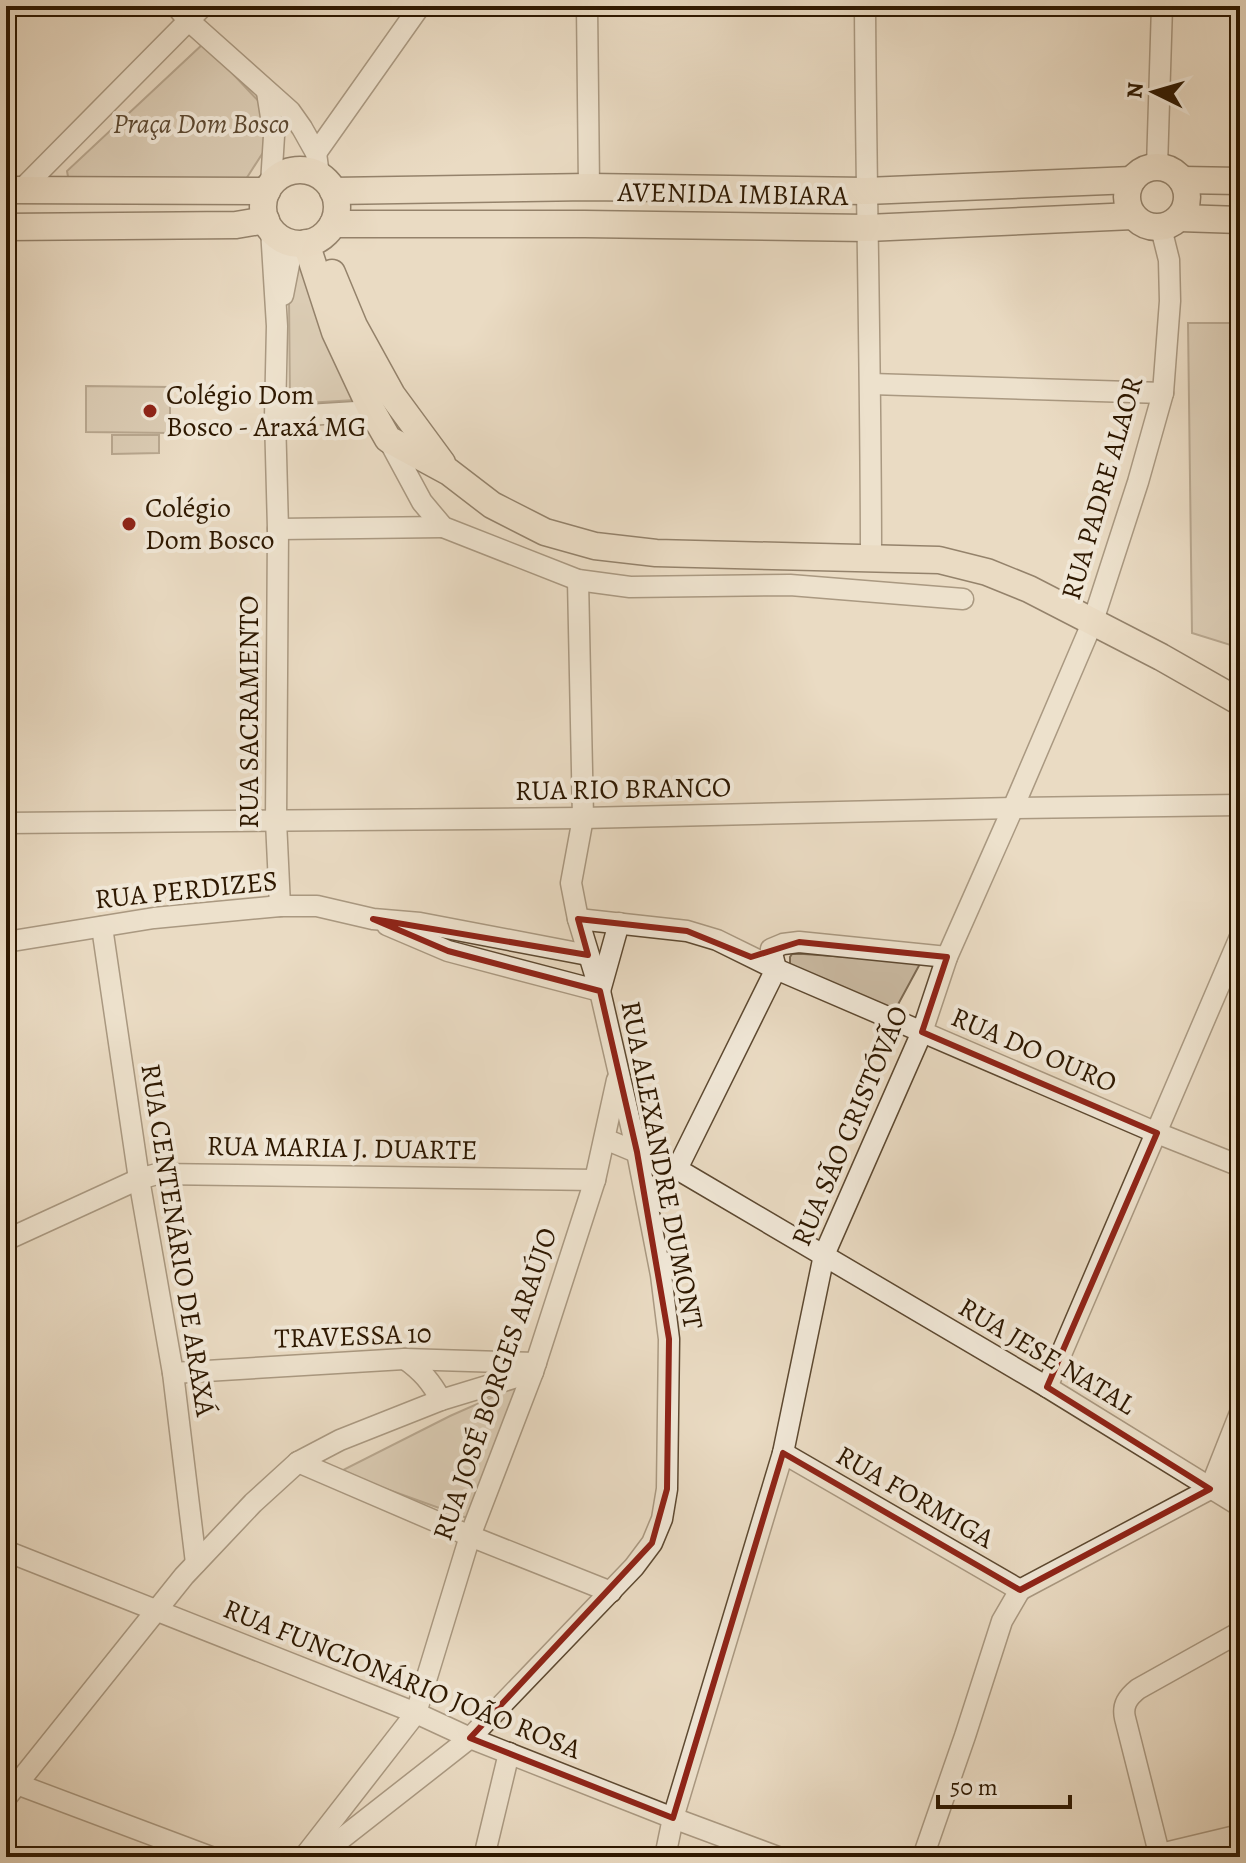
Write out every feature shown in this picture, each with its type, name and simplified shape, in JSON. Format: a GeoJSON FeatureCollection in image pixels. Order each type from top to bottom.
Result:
{"type":"FeatureCollection","features":[{"type":"Feature","properties":{"kind":"main road"},"geometry":{"type":"LineString","coordinates":[[1170,223],[1185,209],[1188,199],[1186,188],[1176,173],[1167,168],[1148,168],[1132,180],[1126,198],[1133,216],[1141,223],[1150,227],[1170,223],[1240,220]]}},
{"type":"Feature","properties":{"kind":"main road"},"geometry":{"type":"LineString","coordinates":[[297,233],[337,208],[323,173],[299,170],[279,176],[269,188],[264,210],[297,233],[344,329],[372,411],[388,439],[449,472],[492,505],[545,532],[595,546],[656,553],[939,560],[987,572],[1029,589],[1240,702]]}},
{"type":"Feature","properties":{"kind":"main road","name":"AVENIDA IMBIARA"},"geometry":{"type":"LineString","coordinates":[[323,173],[589,187],[866,191],[1132,180]]}},
{"type":"Feature","properties":{"kind":"main road"},"geometry":{"type":"LineString","coordinates":[[1182,180],[1240,181]]}},
{"type":"Feature","properties":{"kind":"main road"},"geometry":{"type":"LineString","coordinates":[[14,190],[269,188]]}},
{"type":"Feature","properties":{"kind":"main road","name":"AVENIDA IMBIARA"},"geometry":{"type":"LineString","coordinates":[[6,227],[236,225],[297,233],[585,224],[867,228],[1133,216]]}},
{"type":"Feature","properties":{"kind":"main road"},"geometry":{"type":"LineString","coordinates":[[344,329],[449,472]]}},
{"type":"Feature","properties":{"kind":"street"},"geometry":{"type":"LineString","coordinates":[[323,173],[420,6]]}},
{"type":"Feature","properties":{"kind":"street"},"geometry":{"type":"LineString","coordinates":[[587,6],[589,187]]}},
{"type":"Feature","properties":{"kind":"street"},"geometry":{"type":"LineString","coordinates":[[865,6],[871,559]]}},
{"type":"Feature","properties":{"kind":"street"},"geometry":{"type":"LineString","coordinates":[[1157,167],[1162,6]]}},
{"type":"Feature","properties":{"kind":"street"},"geometry":{"type":"LineString","coordinates":[[14,190],[189,11],[267,92],[290,111],[302,128],[323,173]]}},
{"type":"Feature","properties":{"kind":"street"},"geometry":{"type":"LineString","coordinates":[[267,92],[274,136],[269,188]]}},
{"type":"Feature","properties":{"kind":"street","name":"RUA PADRE ALAOR"},"geometry":{"type":"LineString","coordinates":[[1093,621],[1163,393],[1170,301],[1170,223]]}},
{"type":"Feature","properties":{"kind":"street","name":"RUA SACRAMENTO"},"geometry":{"type":"LineString","coordinates":[[280,906],[276,821],[277,326],[297,233]]}},
{"type":"Feature","properties":{"kind":"street"},"geometry":{"type":"LineString","coordinates":[[871,384],[1163,393]]}},
{"type":"Feature","properties":{"kind":"street"},"geometry":{"type":"LineString","coordinates":[[275,417],[372,411]]}},
{"type":"Feature","properties":{"kind":"street"},"geometry":{"type":"LineString","coordinates":[[388,439],[422,502],[443,527]]}},
{"type":"Feature","properties":{"kind":"street"},"geometry":{"type":"LineString","coordinates":[[278,529],[443,527],[578,580],[630,587],[790,585],[963,599]]}},
{"type":"Feature","properties":{"kind":"street","name":"RUA ALEXANDRE DUMONT"},"geometry":{"type":"LineString","coordinates":[[318,1857],[470,1738],[634,1567],[652,1543],[662,1519],[667,1489],[669,1339],[661,1275],[637,1152],[600,991],[578,919],[571,883],[583,818],[578,580]]}},
{"type":"Feature","properties":{"kind":"street","name":"RUA SÃO CRISTÓVÃO"},"geometry":{"type":"LineString","coordinates":[[665,1857],[673,1818],[783,1453],[824,1255],[922,1032],[947,957],[1093,621]]}},
{"type":"Feature","properties":{"kind":"street","name":"RUA RIO BRANCO"},"geometry":{"type":"LineString","coordinates":[[6,822],[583,818],[1240,805]]}},
{"type":"Feature","properties":{"kind":"street","name":"RUA PERDIZES"},"geometry":{"type":"LineString","coordinates":[[6,942],[169,916],[280,906],[317,906],[373,919]]}},
{"type":"Feature","properties":{"kind":"street"},"geometry":{"type":"LineString","coordinates":[[373,919],[420,923],[588,955]]}},
{"type":"Feature","properties":{"kind":"street"},"geometry":{"type":"LineString","coordinates":[[373,919],[458,954],[600,991],[619,923]]}},
{"type":"Feature","properties":{"kind":"street","name":"RUA DO OURO"},"geometry":{"type":"LineString","coordinates":[[578,919],[687,931],[717,940],[776,969],[1240,1166]]}},
{"type":"Feature","properties":{"kind":"street","name":"RUA CENTENÁRIO DE ARAXÁ"},"geometry":{"type":"LineString","coordinates":[[102,927],[139,1179],[173,1373],[196,1563]]}},
{"type":"Feature","properties":{"kind":"street"},"geometry":{"type":"LineString","coordinates":[[1047,1387],[1240,937]]}},
{"type":"Feature","properties":{"kind":"street"},"geometry":{"type":"LineString","coordinates":[[677,1169],[776,969],[771,949],[799,942],[947,957]]}},
{"type":"Feature","properties":{"kind":"street","name":"RUA JOSÉ BORGES ARAÚJO"},"geometry":{"type":"LineString","coordinates":[[416,1713],[470,1536],[535,1368],[595,1180],[618,1072]]}},
{"type":"Feature","properties":{"kind":"street","name":"RUA JESE NATAL"},"geometry":{"type":"LineString","coordinates":[[605,1139],[677,1169],[1047,1387],[1240,1506]]}},
{"type":"Feature","properties":{"kind":"street","name":"RUA MARIA J. DUARTE"},"geometry":{"type":"LineString","coordinates":[[6,1240],[139,1179],[157,1174],[595,1180]]}},
{"type":"Feature","properties":{"kind":"street"},"geometry":{"type":"LineString","coordinates":[[404,1359],[423,1372],[441,1400]]}},
{"type":"Feature","properties":{"kind":"street","name":"TRAVESSA 10"},"geometry":{"type":"LineString","coordinates":[[173,1373],[404,1359],[535,1368]]}},
{"type":"Feature","properties":{"kind":"street"},"geometry":{"type":"LineString","coordinates":[[211,1857],[10,1787],[196,1563],[253,1503],[298,1462],[340,1440],[441,1400],[535,1368]]}},
{"type":"Feature","properties":{"kind":"street"},"geometry":{"type":"LineString","coordinates":[[1210,1489],[1240,1413]]}},
{"type":"Feature","properties":{"kind":"street","name":"RUA FORMIGA"},"geometry":{"type":"LineString","coordinates":[[783,1453],[1020,1590]]}},
{"type":"Feature","properties":{"kind":"street"},"geometry":{"type":"LineString","coordinates":[[298,1462],[611,1592]]}},
{"type":"Feature","properties":{"kind":"street"},"geometry":{"type":"LineString","coordinates":[[923,1857],[1002,1621],[1020,1590],[1240,1470]]}},
{"type":"Feature","properties":{"kind":"street","name":"RUA FUNCIONÁRIO JOÃO ROSA"},"geometry":{"type":"LineString","coordinates":[[6,1551],[416,1713],[470,1738],[778,1857]]}},
{"type":"Feature","properties":{"kind":"street"},"geometry":{"type":"LineString","coordinates":[[1240,1632],[1138,1689],[1125,1704],[1125,1718],[1156,1856],[1240,1835]]}},
{"type":"Feature","properties":{"kind":"street"},"geometry":{"type":"LineString","coordinates":[[304,1857],[416,1713]]}},
{"type":"Feature","properties":{"kind":"street"},"geometry":{"type":"LineString","coordinates":[[484,1857],[509,1753]]}},
{"type":"Feature","properties":{"kind":"highlighted area"},"geometry":{"type":"Polygon","coordinates":[[[373,919],[588,955],[578,919],[687,931],[751,957],[799,942],[947,957],[922,1032],[1157,1133],[1047,1387],[1210,1489],[1020,1590],[783,1453],[673,1818],[470,1738],[652,1543],[667,1489],[669,1339],[637,1152],[600,991],[448,951],[373,919]]]}},
{"type":"Feature","properties":{"kind":"green space","name":"Praça Dom Bosco"},"geometry":{"type":"Polygon","coordinates":[[[204,43],[264,107],[264,151],[246,179],[69,182],[67,171],[204,43]]]}},
{"type":"Feature","properties":{"kind":"green space"},"geometry":{"type":"Polygon","coordinates":[[[298,263],[355,400],[290,404],[289,298],[298,263]]]}},
{"type":"Feature","properties":{"kind":"green space"},"geometry":{"type":"Polygon","coordinates":[[[1188,323],[1240,323],[1240,648],[1192,633],[1188,323]]]}},
{"type":"Feature","properties":{"kind":"green space"},"geometry":{"type":"Polygon","coordinates":[[[86,386],[170,387],[170,433],[86,432],[86,386]]]}},
{"type":"Feature","properties":{"kind":"green space"},"geometry":{"type":"Polygon","coordinates":[[[112,435],[159,435],[159,453],[112,454],[112,435]]]}},
{"type":"Feature","properties":{"kind":"green space"},"geometry":{"type":"Polygon","coordinates":[[[792,954],[921,962],[895,1010],[790,965],[792,954]]]}},
{"type":"Feature","properties":{"kind":"green space"},"geometry":{"type":"Polygon","coordinates":[[[518,1386],[467,1518],[339,1472],[450,1416],[518,1386]]]}},
{"type":"Feature","properties":{"kind":"place","name":"Colégio Dom Bosco - Araxá MG"},"geometry":{"type":"Point","coordinates":[150,411]}},
{"type":"Feature","properties":{"kind":"place","name":"Colégio Dom Bosco"},"geometry":{"type":"Point","coordinates":[129,524]}}]}
